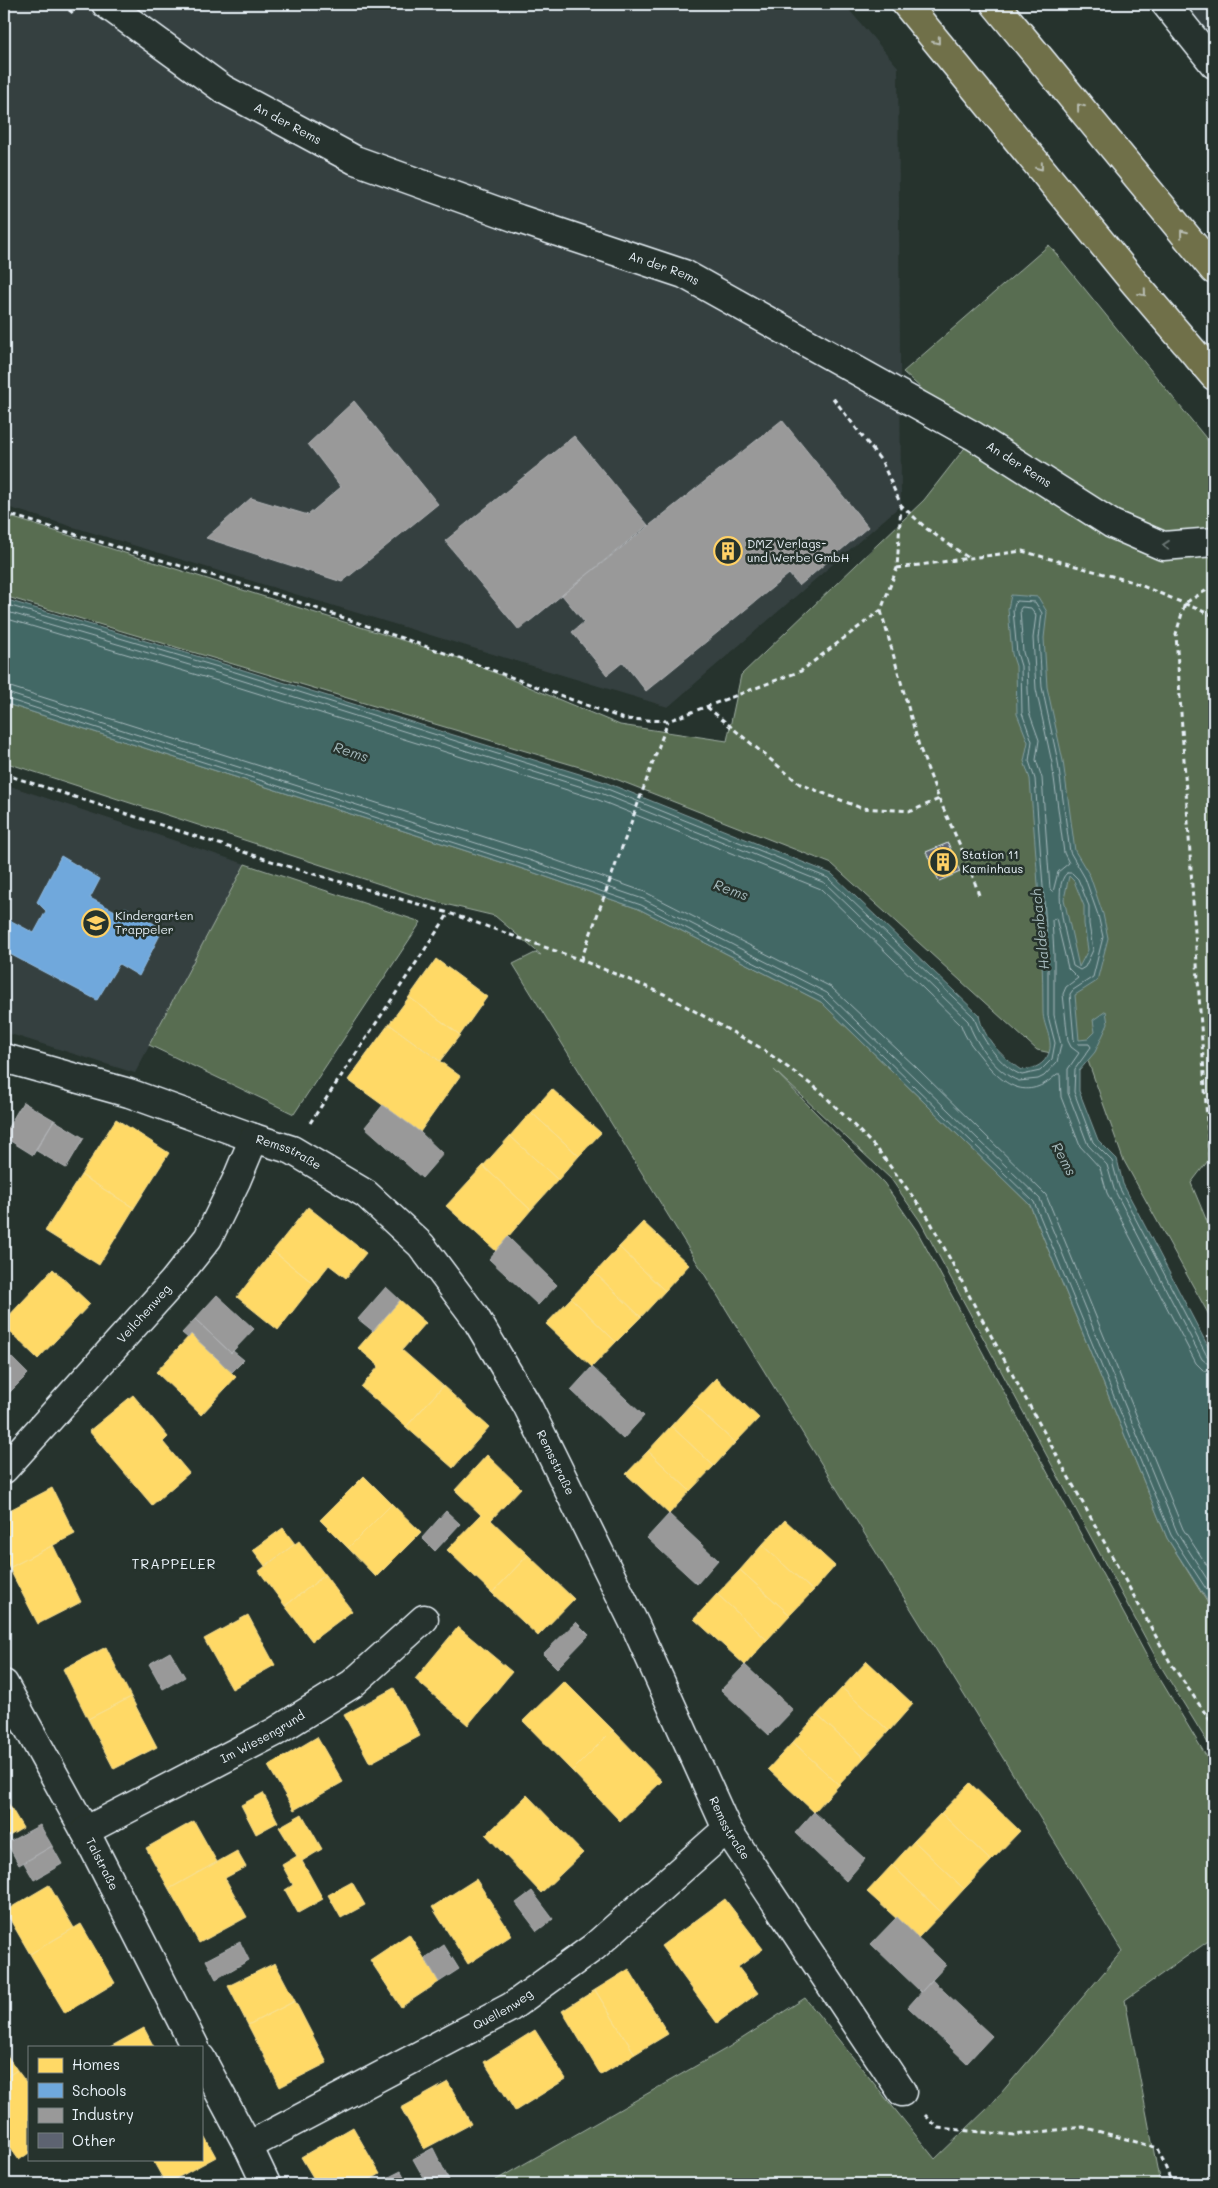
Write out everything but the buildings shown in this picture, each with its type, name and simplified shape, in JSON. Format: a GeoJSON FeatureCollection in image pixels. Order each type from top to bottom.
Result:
{"type":"FeatureCollection","features":[{"type":"Feature","properties":{"kind":"highway"},"geometry":{"type":"LineString","coordinates":[[906,4],[1133,281],[1214,376]]}},
{"type":"Feature","properties":{"kind":"highway"},"geometry":{"type":"LineString","coordinates":[[995,4],[1214,270]]}},
{"type":"Feature","properties":{"kind":"street","name":"An der Rems"},"geometry":{"type":"LineString","coordinates":[[106,4],[223,89],[355,160],[519,219],[684,274],[974,436],[1112,524],[1163,546],[1214,542]]}},
{"type":"Feature","properties":{"kind":"street"},"geometry":{"type":"LineString","coordinates":[[1166,4],[1214,64]]}},
{"type":"Feature","properties":{"kind":"street","name":"Remsstraße"},"geometry":{"type":"LineString","coordinates":[[4,1058],[129,1092],[292,1150],[366,1194],[421,1245],[475,1318],[527,1405],[636,1627],[727,1829],[902,2092]]}},
{"type":"Feature","properties":{"kind":"street","name":"Veilchenweg"},"geometry":{"type":"LineString","coordinates":[[4,1470],[173,1282],[208,1238],[236,1182],[254,1138]]}},
{"type":"Feature","properties":{"kind":"street","name":"Im Wiesengrund"},"geometry":{"type":"LineString","coordinates":[[85,1831],[276,1732],[352,1684],[424,1619]]}},
{"type":"Feature","properties":{"kind":"street","name":"Talstraße"},"geometry":{"type":"LineString","coordinates":[[4,1684],[85,1831],[194,2046]]}},
{"type":"Feature","properties":{"kind":"street","name":"Quellenweg"},"geometry":{"type":"LineString","coordinates":[[248,2146],[510,2007],[594,1947],[727,1829]]}},
{"type":"Feature","properties":{"kind":"street"},"geometry":{"type":"LineString","coordinates":[[202,2060],[266,2184]]}},
{"type":"Feature","properties":{"kind":"path"},"geometry":{"type":"LineString","coordinates":[[825,393],[833,398],[882,462],[901,505],[927,529],[966,557]]}},
{"type":"Feature","properties":{"kind":"path"},"geometry":{"type":"LineString","coordinates":[[4,513],[280,596],[624,719],[668,720],[801,671],[880,610],[897,568],[901,505]]}},
{"type":"Feature","properties":{"kind":"path"},"geometry":{"type":"LineString","coordinates":[[897,568],[966,557],[1022,551],[1132,582],[1214,616]]}},
{"type":"Feature","properties":{"kind":"path"},"geometry":{"type":"LineString","coordinates":[[1213,1201],[1176,634],[1185,603],[1214,586]]}},
{"type":"Feature","properties":{"kind":"path"},"geometry":{"type":"LineString","coordinates":[[880,610],[919,746],[939,799],[969,865],[980,898]]}},
{"type":"Feature","properties":{"kind":"path"},"geometry":{"type":"LineString","coordinates":[[706,707],[800,784],[861,808],[912,811],[939,799]]}},
{"type":"Feature","properties":{"kind":"path"},"geometry":{"type":"LineString","coordinates":[[581,960],[668,720]]}},
{"type":"Feature","properties":{"kind":"path"},"geometry":{"type":"LineString","coordinates":[[4,774],[296,868],[449,913],[581,960],[664,994],[760,1048],[820,1091],[878,1150],[928,1217],[1170,1662],[1214,1726]]}},
{"type":"Feature","properties":{"kind":"path"},"geometry":{"type":"LineString","coordinates":[[292,1150],[449,913]]}},
{"type":"Feature","properties":{"kind":"path"},"geometry":{"type":"LineString","coordinates":[[902,2092],[938,2128],[1014,2135],[1083,2128],[1158,2148],[1172,2184]]}},
{"type":"Feature","properties":{"kind":"shaded area"},"geometry":{"type":"Polygon","coordinates":[[[4,4],[844,4],[898,67],[901,505],[668,707],[4,506],[4,4]]]}},
{"type":"Feature","properties":{"kind":"shaded area"},"geometry":{"type":"Polygon","coordinates":[[[1184,4],[1214,4],[1214,41],[1184,4]]]}},
{"type":"Feature","properties":{"kind":"shaded area"},"geometry":{"type":"Polygon","coordinates":[[[4,784],[245,864],[135,1073],[4,1032],[4,784]]]}},
{"type":"Feature","properties":{"kind":"green space"},"geometry":{"type":"Polygon","coordinates":[[[1049,245],[1214,448],[1214,1153],[1191,1183],[1214,1238],[1214,1324],[1123,1159],[1088,1061],[1037,1050],[832,864],[603,774],[4,596],[4,515],[462,659],[620,725],[727,741],[741,675],[924,500],[974,436],[903,372],[1049,245]]]}},
{"type":"Feature","properties":{"kind":"green space"},"geometry":{"type":"Polygon","coordinates":[[[4,703],[529,871],[639,909],[821,1002],[1030,1205],[1167,1538],[1214,1613],[1214,1753],[1160,1665],[920,1221],[891,1179],[774,1070],[884,1183],[917,1231],[1151,1664],[1214,1769],[1214,1937],[1125,2000],[1160,2184],[489,2184],[729,2047],[805,1998],[935,2159],[990,2106],[1122,1951],[513,964],[535,953],[541,955],[495,916],[432,901],[4,762],[4,703]]]}},
{"type":"Feature","properties":{"kind":"green space"},"geometry":{"type":"Polygon","coordinates":[[[245,864],[421,922],[294,1114],[149,1045],[245,864]]]}},
{"type":"Feature","properties":{"kind":"water","name":"Rems"},"geometry":{"type":"Polygon","coordinates":[[[1011,595],[1038,597],[1047,612],[1044,638],[1047,687],[1063,761],[1075,851],[1090,876],[1103,914],[1108,938],[1097,981],[1075,995],[1079,1040],[1088,1039],[1095,1032],[1093,1020],[1106,1011],[1108,1024],[1095,1052],[1079,1071],[1079,1091],[1098,1140],[1117,1159],[1123,1184],[1214,1358],[1214,1611],[1167,1538],[1030,1205],[821,1002],[639,909],[529,871],[4,703],[4,599],[237,668],[602,781],[832,874],[979,1015],[985,1032],[995,1047],[1007,1060],[1021,1070],[1032,1068],[1042,1063],[1047,1057],[1050,1040],[1043,1012],[1037,866],[1030,779],[1024,761],[1028,742],[1017,714],[1016,666],[1012,654],[1008,609],[1011,595]],[[1069,876],[1064,899],[1079,967],[1088,950],[1084,924],[1084,906],[1074,881],[1069,876]]]}},
{"type":"Feature","properties":{"kind":"place","name":"DMZ Verlags- und Werbe GmbH"},"geometry":{"type":"Point","coordinates":[728,551]}},
{"type":"Feature","properties":{"kind":"place","name":"Station 11 Kaminhaus"},"geometry":{"type":"Point","coordinates":[943,862]}},
{"type":"Feature","properties":{"kind":"place","name":"Kindergarten Trappeler"},"geometry":{"type":"Point","coordinates":[96,923]}},
{"type":"Feature","properties":{"kind":"district","name":"TRAPPELER"},"geometry":{"type":"Point","coordinates":[174,1564]}},
{"type":"Feature","properties":{"kind":"water label","name":"Haldenbach"},"geometry":{"type":"Point","coordinates":[1040,929]}}]}
